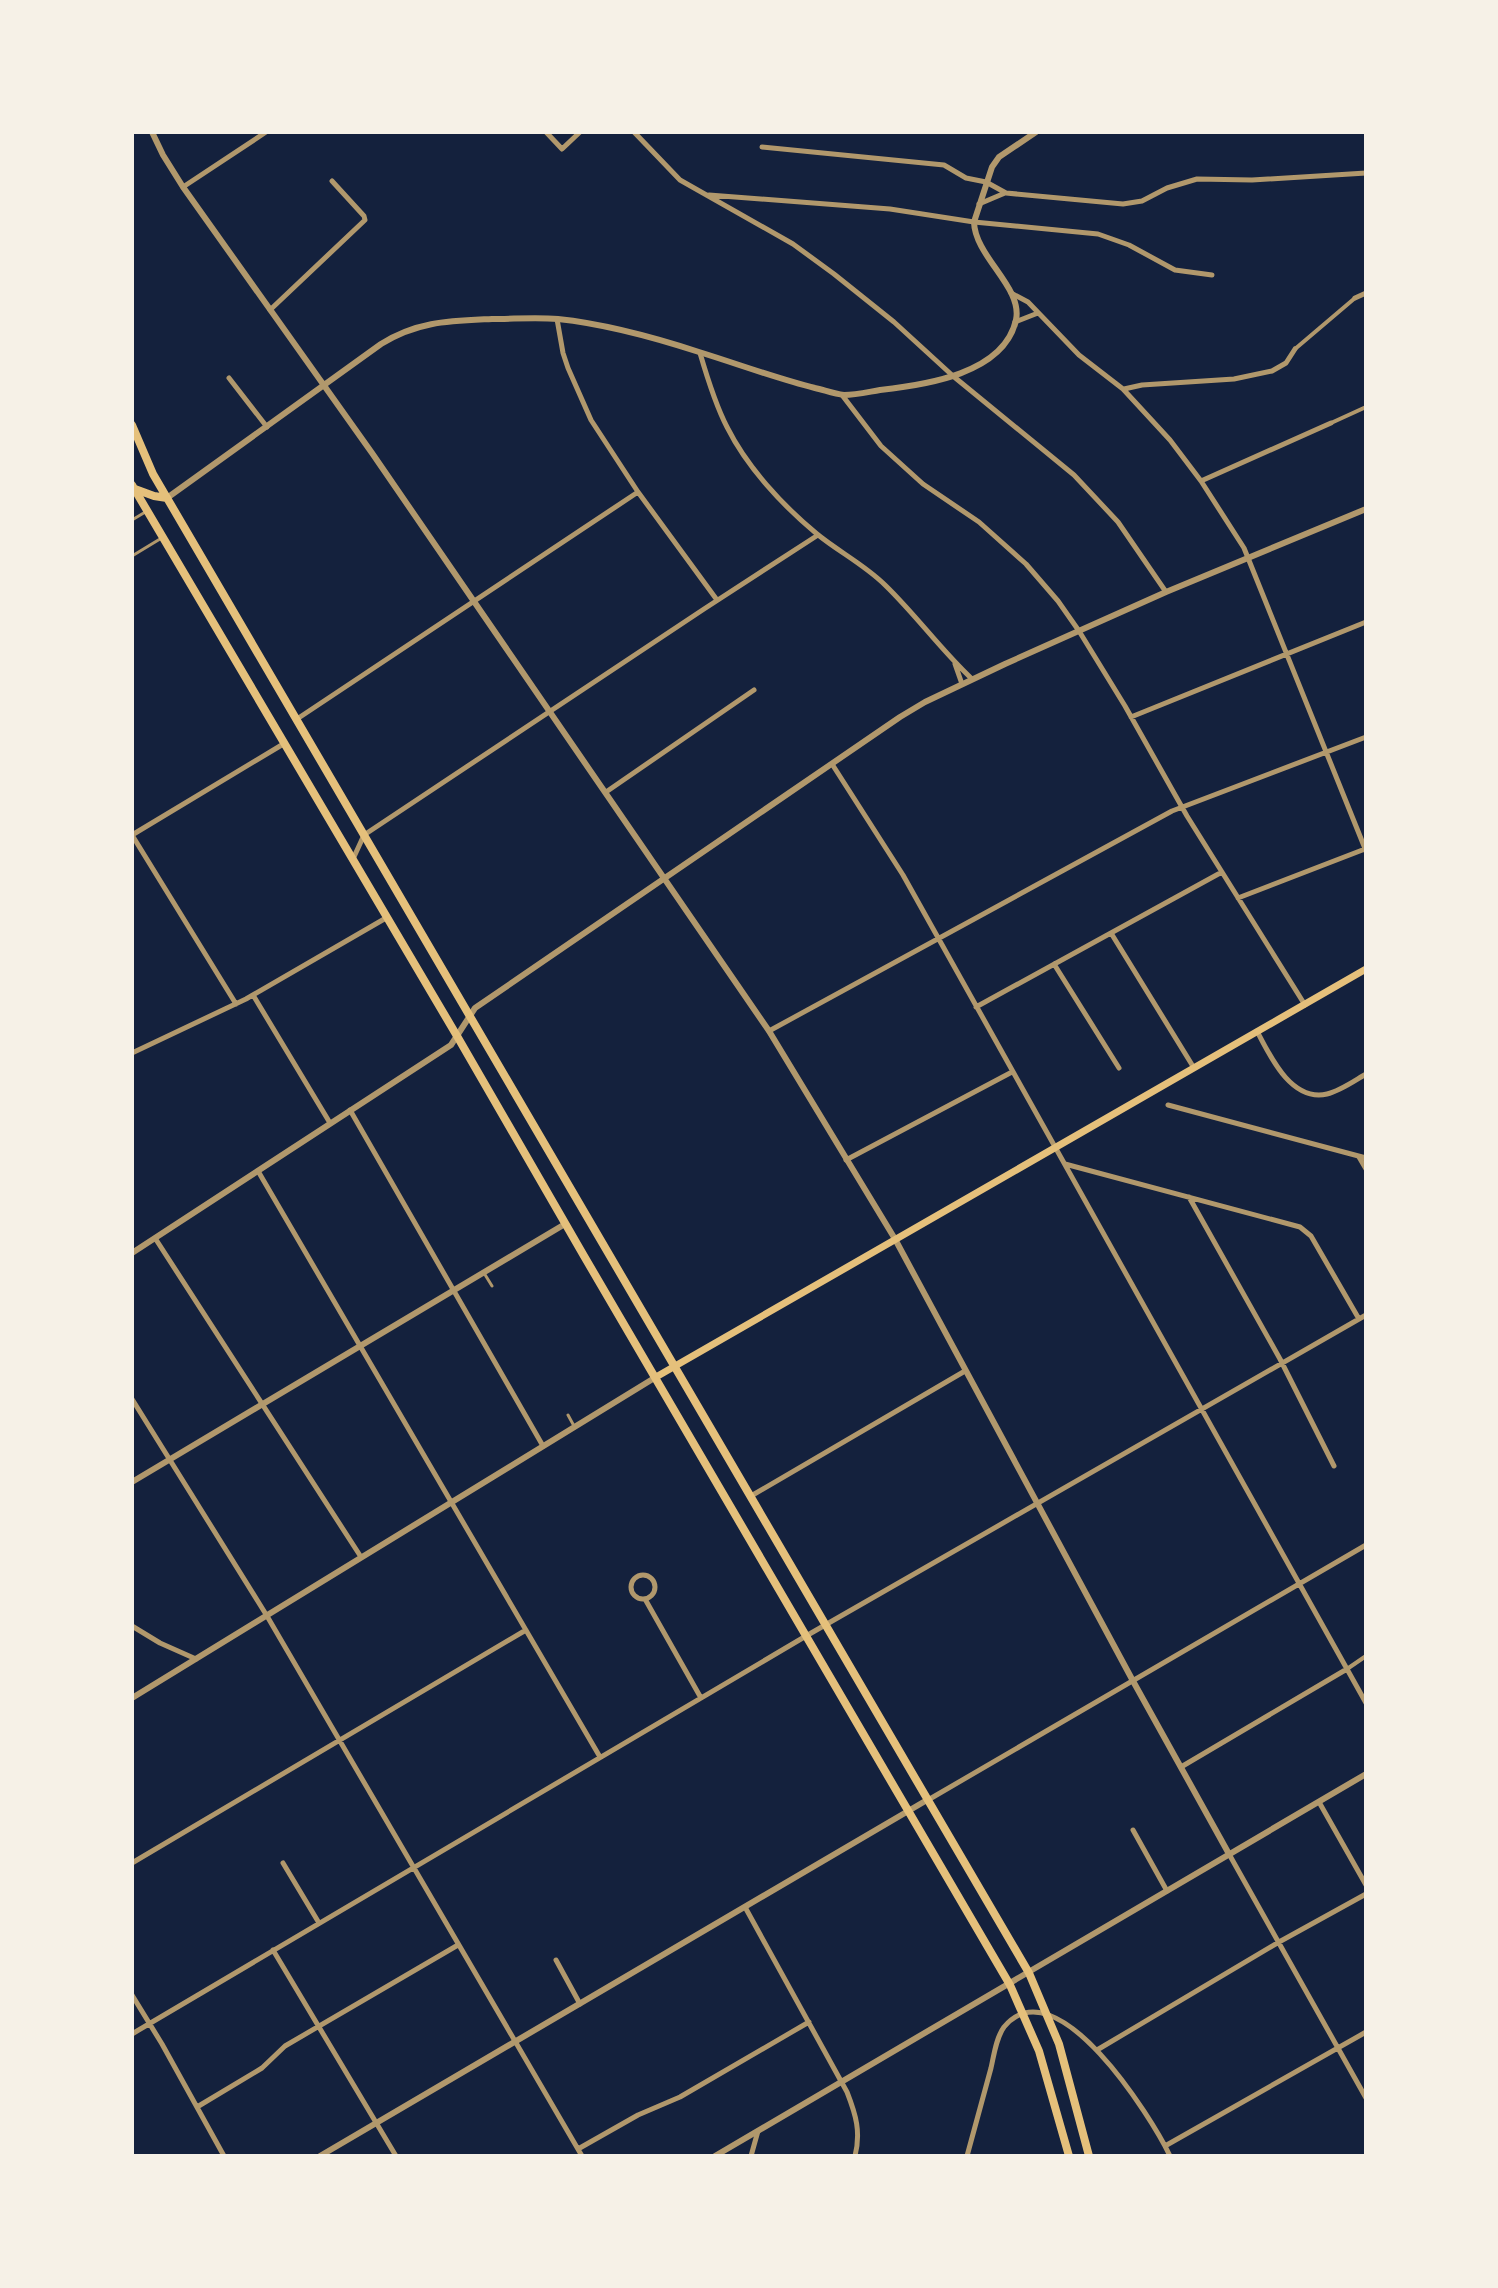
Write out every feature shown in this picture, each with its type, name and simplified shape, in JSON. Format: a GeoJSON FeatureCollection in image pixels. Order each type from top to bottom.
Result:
{"type":"FeatureCollection","features":[{"type":"Feature","properties":{"kind":"main road"},"geometry":{"type":"LineString","coordinates":[[132,425],[167,498],[1029,1973],[1059,2044],[1089,2156]]}},
{"type":"Feature","properties":{"kind":"main road"},"geometry":{"type":"LineString","coordinates":[[133,487],[144,494],[167,498]]}},
{"type":"Feature","properties":{"kind":"main road"},"geometry":{"type":"LineString","coordinates":[[133,487],[1010,1985],[1039,2051],[1069,2156]]}},
{"type":"Feature","properties":{"kind":"main road"},"geometry":{"type":"LineString","coordinates":[[656,1377],[1366,969]]}},
{"type":"Feature","properties":{"kind":"street"},"geometry":{"type":"LineString","coordinates":[[152,132],[183,187],[550,711],[769,1031],[895,1239],[1133,1681],[1366,2098]]}},
{"type":"Feature","properties":{"kind":"street"},"geometry":{"type":"LineString","coordinates":[[183,187],[266,132]]}},
{"type":"Feature","properties":{"kind":"street"},"geometry":{"type":"LineString","coordinates":[[546,132],[562,149],[580,132]]}},
{"type":"Feature","properties":{"kind":"street"},"geometry":{"type":"LineString","coordinates":[[634,132],[672,174],[809,254],[1074,475],[1095,495],[1135,544],[1166,592]]}},
{"type":"Feature","properties":{"kind":"street"},"geometry":{"type":"LineString","coordinates":[[167,498],[381,344],[406,330],[431,323],[557,319],[631,331],[757,373],[842,395],[933,382],[953,376],[998,352],[1009,338],[1015,322],[1016,309],[1010,292],[978,243],[974,222],[992,167],[999,157],[1036,132]]}},
{"type":"Feature","properties":{"kind":"street"},"geometry":{"type":"LineString","coordinates":[[762,147],[944,165],[966,178],[986,182],[1006,193],[1123,204],[1142,201],[1167,188],[1197,179],[1252,180],[1366,173]]}},
{"type":"Feature","properties":{"kind":"street"},"geometry":{"type":"LineString","coordinates":[[270,310],[365,220],[332,181]]}},
{"type":"Feature","properties":{"kind":"street"},"geometry":{"type":"LineString","coordinates":[[979,204],[1006,193]]}},
{"type":"Feature","properties":{"kind":"street"},"geometry":{"type":"LineString","coordinates":[[704,194],[890,209],[974,222],[1098,234],[1129,245],[1175,270],[1212,275]]}},
{"type":"Feature","properties":{"kind":"street"},"geometry":{"type":"LineString","coordinates":[[1010,292],[1028,302],[1079,355],[1123,389],[1170,440],[1201,481],[1249,557],[1366,850],[1238,898]]}},
{"type":"Feature","properties":{"kind":"street"},"geometry":{"type":"LineString","coordinates":[[1123,389],[1234,379],[1272,371],[1286,363],[1295,349],[1355,298],[1366,293]]}},
{"type":"Feature","properties":{"kind":"street"},"geometry":{"type":"LineString","coordinates":[[1015,322],[1038,313]]}},
{"type":"Feature","properties":{"kind":"street"},"geometry":{"type":"LineString","coordinates":[[557,319],[563,353],[583,405],[638,492],[717,600]]}},
{"type":"Feature","properties":{"kind":"street"},"geometry":{"type":"LineString","coordinates":[[699,352],[726,426],[777,496],[818,535],[886,585],[954,663],[972,679]]}},
{"type":"Feature","properties":{"kind":"street"},"geometry":{"type":"LineString","coordinates":[[229,378],[267,427]]}},
{"type":"Feature","properties":{"kind":"street"},"geometry":{"type":"LineString","coordinates":[[842,395],[881,446],[923,484],[979,522],[1026,564],[1058,601],[1131,717],[1181,807],[1305,1005]]}},
{"type":"Feature","properties":{"kind":"street"},"geometry":{"type":"LineString","coordinates":[[1201,481],[1366,407]]}},
{"type":"Feature","properties":{"kind":"street"},"geometry":{"type":"LineString","coordinates":[[296,719],[638,492]]}},
{"type":"Feature","properties":{"kind":"street"},"geometry":{"type":"LineString","coordinates":[[132,1253],[451,1045],[475,1008],[900,717],[972,679],[1166,592],[1366,509]]}},
{"type":"Feature","properties":{"kind":"street"},"geometry":{"type":"LineString","coordinates":[[353,859],[364,835],[818,535]]}},
{"type":"Feature","properties":{"kind":"street"},"geometry":{"type":"LineString","coordinates":[[1131,717],[1366,622]]}},
{"type":"Feature","properties":{"kind":"street"},"geometry":{"type":"LineString","coordinates":[[954,663],[962,684]]}},
{"type":"Feature","properties":{"kind":"street"},"geometry":{"type":"LineString","coordinates":[[606,792],[754,690]]}},
{"type":"Feature","properties":{"kind":"street"},"geometry":{"type":"LineString","coordinates":[[769,1031],[1181,807],[1366,737]]}},
{"type":"Feature","properties":{"kind":"street"},"geometry":{"type":"LineString","coordinates":[[236,1004],[132,835],[285,743]]}},
{"type":"Feature","properties":{"kind":"street"},"geometry":{"type":"LineString","coordinates":[[832,764],[903,875],[1366,1703]]}},
{"type":"Feature","properties":{"kind":"street"},"geometry":{"type":"LineString","coordinates":[[976,1007],[1222,872]]}},
{"type":"Feature","properties":{"kind":"street"},"geometry":{"type":"LineString","coordinates":[[132,1053],[253,995],[386,918]]}},
{"type":"Feature","properties":{"kind":"street"},"geometry":{"type":"LineString","coordinates":[[1111,933],[1190,1070]]}},
{"type":"Feature","properties":{"kind":"street"},"geometry":{"type":"LineString","coordinates":[[1054,964],[1119,1068]]}},
{"type":"Feature","properties":{"kind":"street"},"geometry":{"type":"LineString","coordinates":[[253,995],[330,1123]]}},
{"type":"Feature","properties":{"kind":"street"},"geometry":{"type":"LineString","coordinates":[[1257,1031],[1279,1071],[1309,1093],[1328,1094],[1366,1074]]}},
{"type":"Feature","properties":{"kind":"street"},"geometry":{"type":"LineString","coordinates":[[846,1160],[1012,1072]]}},
{"type":"Feature","properties":{"kind":"street"},"geometry":{"type":"LineString","coordinates":[[1168,1105],[1362,1158],[1366,1169]]}},
{"type":"Feature","properties":{"kind":"street"},"geometry":{"type":"LineString","coordinates":[[350,1110],[543,1446]]}},
{"type":"Feature","properties":{"kind":"street"},"geometry":{"type":"LineString","coordinates":[[132,2034],[806,1636],[1364,1317],[1305,1230],[1064,1163]]}},
{"type":"Feature","properties":{"kind":"street"},"geometry":{"type":"LineString","coordinates":[[258,1171],[600,1757]]}},
{"type":"Feature","properties":{"kind":"street"},"geometry":{"type":"LineString","coordinates":[[1189,1197],[1282,1363],[1334,1466]]}},
{"type":"Feature","properties":{"kind":"street"},"geometry":{"type":"LineString","coordinates":[[132,1482],[565,1224]]}},
{"type":"Feature","properties":{"kind":"street"},"geometry":{"type":"LineString","coordinates":[[155,1238],[361,1557]]}},
{"type":"Feature","properties":{"kind":"street"},"geometry":{"type":"LineString","coordinates":[[750,1496],[965,1371]]}},
{"type":"Feature","properties":{"kind":"street"},"geometry":{"type":"LineString","coordinates":[[132,1698],[656,1377]]}},
{"type":"Feature","properties":{"kind":"street"},"geometry":{"type":"LineString","coordinates":[[132,1399],[267,1616],[582,2156]]}},
{"type":"Feature","properties":{"kind":"street"},"geometry":{"type":"LineString","coordinates":[[320,2156],[1366,1545]]}},
{"type":"Feature","properties":{"kind":"street"},"geometry":{"type":"LineString","coordinates":[[640,1576],[651,1578],[655,1585],[652,1596],[645,1599],[637,1598],[632,1591],[634,1580],[640,1576]]}},
{"type":"Feature","properties":{"kind":"street"},"geometry":{"type":"LineString","coordinates":[[645,1599],[701,1698]]}},
{"type":"Feature","properties":{"kind":"street"},"geometry":{"type":"LineString","coordinates":[[132,1626],[196,1659]]}},
{"type":"Feature","properties":{"kind":"street"},"geometry":{"type":"LineString","coordinates":[[132,1863],[526,1630]]}},
{"type":"Feature","properties":{"kind":"street"},"geometry":{"type":"LineString","coordinates":[[1181,1767],[1366,1656]]}},
{"type":"Feature","properties":{"kind":"street"},"geometry":{"type":"LineString","coordinates":[[715,2156],[1366,1774]]}},
{"type":"Feature","properties":{"kind":"street"},"geometry":{"type":"LineString","coordinates":[[1319,1802],[1366,1885]]}},
{"type":"Feature","properties":{"kind":"street"},"geometry":{"type":"LineString","coordinates":[[1133,1830],[1167,1891]]}},
{"type":"Feature","properties":{"kind":"street"},"geometry":{"type":"LineString","coordinates":[[283,1863],[319,1923]]}},
{"type":"Feature","properties":{"kind":"street"},"geometry":{"type":"LineString","coordinates":[[1097,2050],[1366,1894]]}},
{"type":"Feature","properties":{"kind":"street"},"geometry":{"type":"LineString","coordinates":[[745,1907],[843,2081],[859,2132],[855,2156]]}},
{"type":"Feature","properties":{"kind":"street"},"geometry":{"type":"LineString","coordinates":[[197,2107],[262,2068],[285,2046],[458,1945]]}},
{"type":"Feature","properties":{"kind":"street"},"geometry":{"type":"LineString","coordinates":[[273,1950],[396,2156]]}},
{"type":"Feature","properties":{"kind":"street"},"geometry":{"type":"LineString","coordinates":[[556,1960],[580,2004]]}},
{"type":"Feature","properties":{"kind":"street"},"geometry":{"type":"LineString","coordinates":[[132,1995],[224,2156]]}},
{"type":"Feature","properties":{"kind":"street"},"geometry":{"type":"LineString","coordinates":[[967,2156],[1000,2036],[1013,2019],[1025,2014],[1048,2015],[1080,2032],[1137,2101],[1170,2156]]}},
{"type":"Feature","properties":{"kind":"street"},"geometry":{"type":"LineString","coordinates":[[578,2149],[638,2115],[680,2097],[809,2022]]}},
{"type":"Feature","properties":{"kind":"street"},"geometry":{"type":"LineString","coordinates":[[1165,2146],[1366,2032]]}},
{"type":"Feature","properties":{"kind":"street"},"geometry":{"type":"LineString","coordinates":[[751,2156],[758,2131]]}},
{"type":"Feature","properties":{"kind":"lane"},"geometry":{"type":"LineString","coordinates":[[132,520],[147,511]]}},
{"type":"Feature","properties":{"kind":"lane"},"geometry":{"type":"LineString","coordinates":[[132,556],[163,537]]}},
{"type":"Feature","properties":{"kind":"lane"},"geometry":{"type":"LineString","coordinates":[[484,1273],[492,1286]]}},
{"type":"Feature","properties":{"kind":"lane"},"geometry":{"type":"LineString","coordinates":[[568,1415],[574,1427]]}}]}
